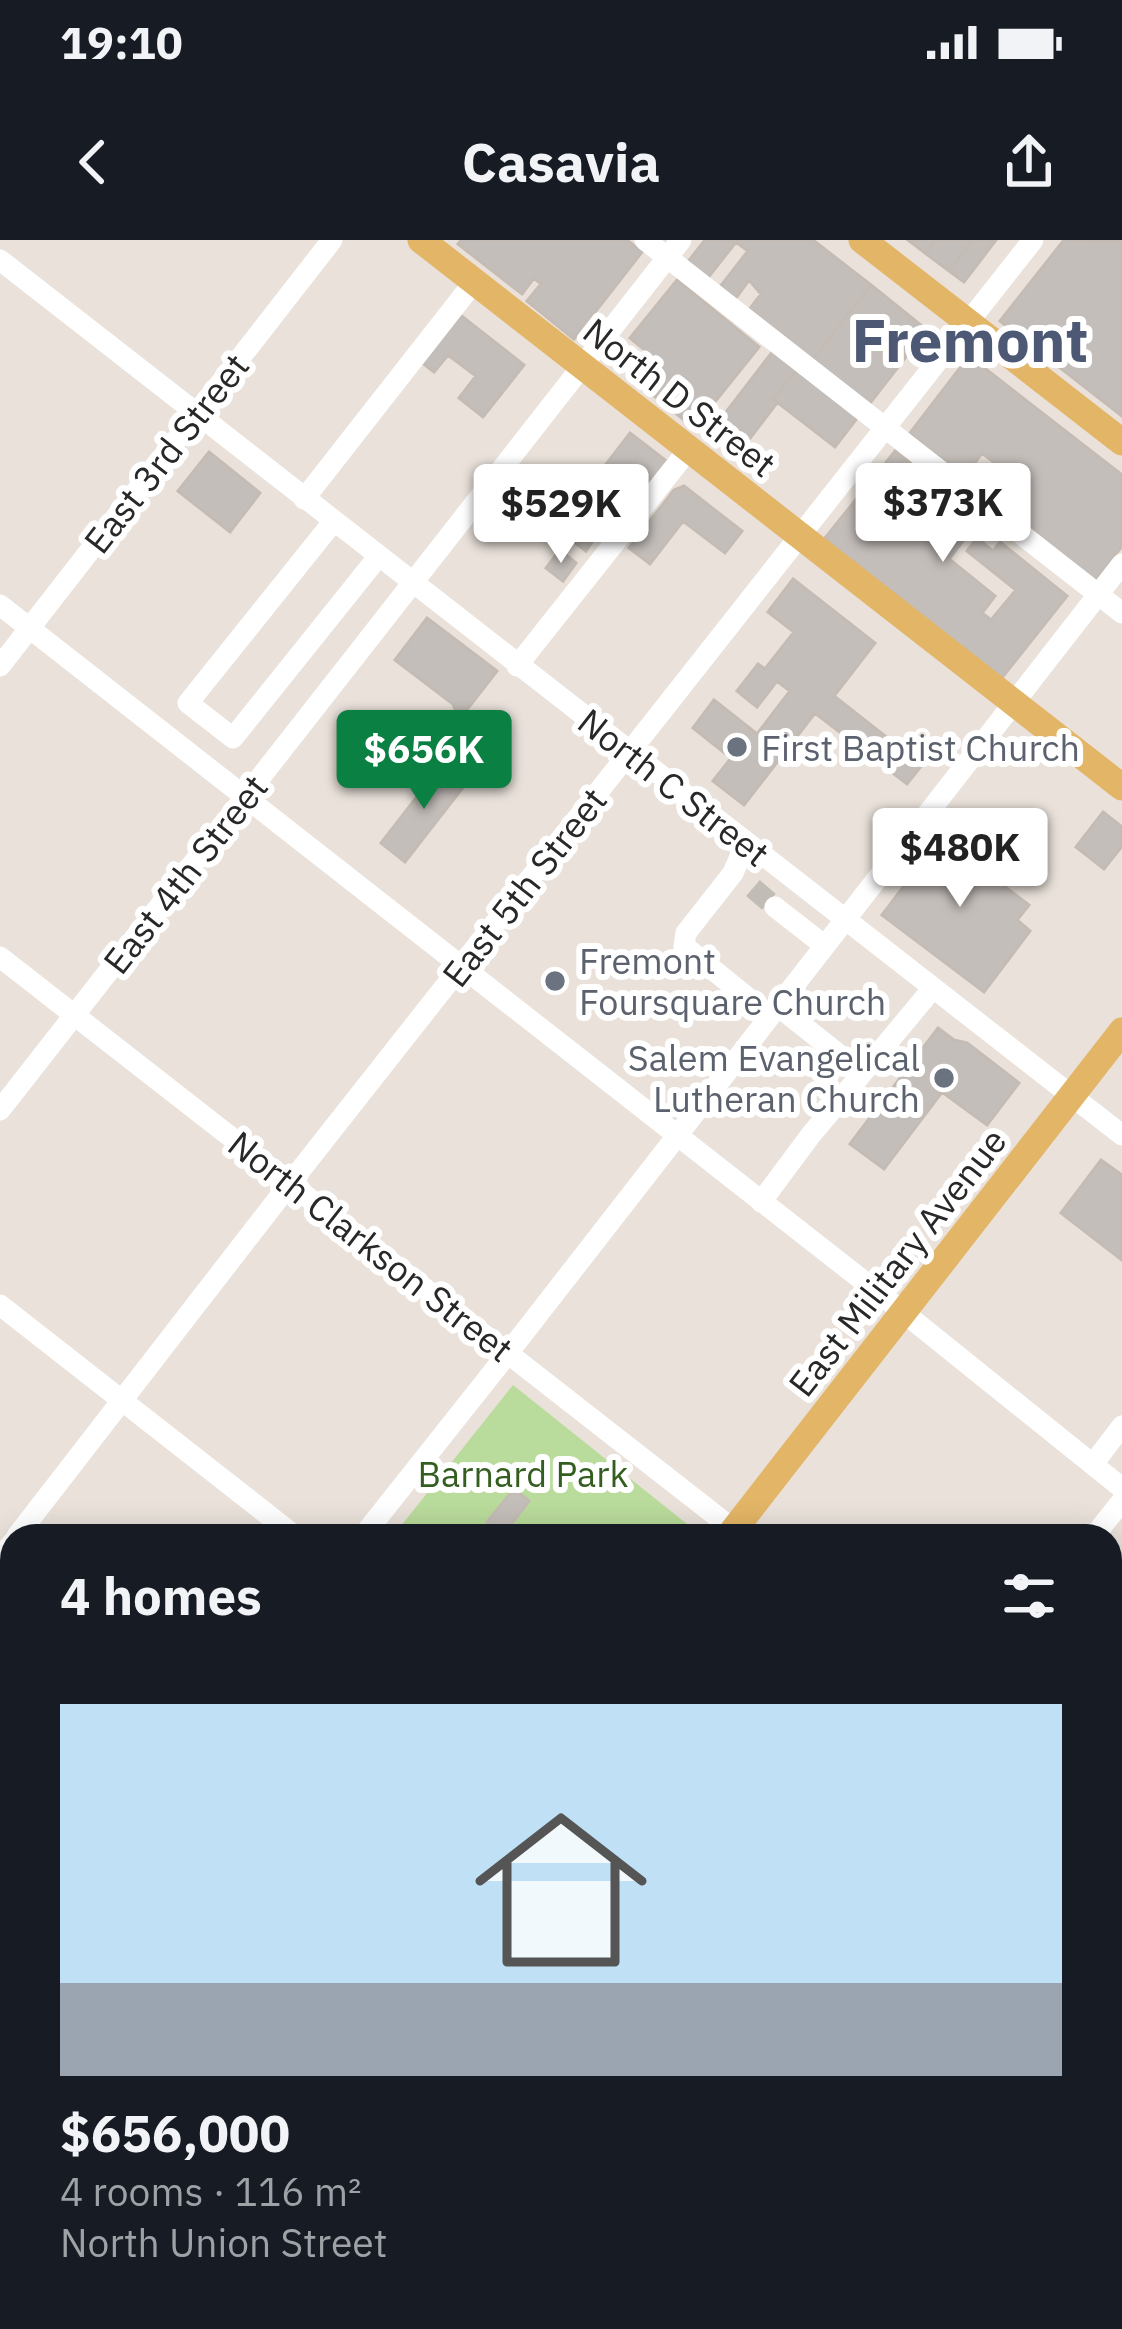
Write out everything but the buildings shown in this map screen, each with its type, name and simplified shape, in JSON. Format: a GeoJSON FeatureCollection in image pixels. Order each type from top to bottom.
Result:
{"type":"FeatureCollection","features":[{"type":"Feature","properties":{"kind":"main road","name":"North D Street"},"geometry":{"type":"LineString","coordinates":[[421,240],[1122,787]]}},
{"type":"Feature","properties":{"kind":"main road"},"geometry":{"type":"LineString","coordinates":[[862,240],[1122,442]]}},
{"type":"Feature","properties":{"kind":"main road","name":"East Military Avenue"},"geometry":{"type":"LineString","coordinates":[[743,1524],[1122,1031]]}},
{"type":"Feature","properties":{"kind":"street","name":"East 3rd Street"},"geometry":{"type":"LineString","coordinates":[[0,666],[332,240]]}},
{"type":"Feature","properties":{"kind":"street"},"geometry":{"type":"LineString","coordinates":[[645,240],[674,249],[886,427],[1122,613]]}},
{"type":"Feature","properties":{"kind":"street","name":"East 5th Street"},"geometry":{"type":"LineString","coordinates":[[27,1524],[1033,240]]}},
{"type":"Feature","properties":{"kind":"street","name":"East 4th Street"},"geometry":{"type":"LineString","coordinates":[[0,1110],[674,249]]}},
{"type":"Feature","properties":{"kind":"street","name":"North C Street"},"geometry":{"type":"LineString","coordinates":[[0,260],[1122,1136]]}},
{"type":"Feature","properties":{"kind":"street"},"geometry":{"type":"LineString","coordinates":[[304,499],[474,282]]}},
{"type":"Feature","properties":{"kind":"street"},"geometry":{"type":"LineString","coordinates":[[517,666],[689,449]]}},
{"type":"Feature","properties":{"kind":"street"},"geometry":{"type":"LineString","coordinates":[[333,522],[188,703],[233,738],[378,557]]}},
{"type":"Feature","properties":{"kind":"street"},"geometry":{"type":"LineString","coordinates":[[373,1524],[1122,564]]}},
{"type":"Feature","properties":{"kind":"street"},"geometry":{"type":"LineString","coordinates":[[0,605],[1122,1488]]}},
{"type":"Feature","properties":{"kind":"street"},"geometry":{"type":"LineString","coordinates":[[746,843],[733,873],[692,922],[684,946],[862,1073]]}},
{"type":"Feature","properties":{"kind":"street"},"geometry":{"type":"LineString","coordinates":[[733,873],[753,888]]}},
{"type":"Feature","properties":{"kind":"street"},"geometry":{"type":"LineString","coordinates":[[776,907],[825,946]]}},
{"type":"Feature","properties":{"kind":"street","name":"North Clarkson Street"},"geometry":{"type":"LineString","coordinates":[[0,957],[722,1524]]}},
{"type":"Feature","properties":{"kind":"street"},"geometry":{"type":"LineString","coordinates":[[760,1202],[933,988]]}},
{"type":"Feature","properties":{"kind":"street"},"geometry":{"type":"LineString","coordinates":[[4,1317],[124,1400],[281,1524]]}},
{"type":"Feature","properties":{"kind":"street"},"geometry":{"type":"LineString","coordinates":[[1093,1464],[1122,1426]]}},
{"type":"Feature","properties":{"kind":"green space","name":"Barnard Park"},"geometry":{"type":"Polygon","coordinates":[[[513,1385],[687,1524],[403,1524],[513,1385]]]}},
{"type":"Feature","properties":{"kind":"tunnel"},"geometry":{"type":"LineString","coordinates":[[753,888],[775,907]]}},
{"type":"Feature","properties":{"kind":"place","name":"First Baptist Church"},"geometry":{"type":"Point","coordinates":[737,747]}},
{"type":"Feature","properties":{"kind":"place","name":"Fremont Foursquare Church"},"geometry":{"type":"Point","coordinates":[555,981]}},
{"type":"Feature","properties":{"kind":"place","name":"Salem Evangelical Lutheran Church"},"geometry":{"type":"Point","coordinates":[944,1078]}},
{"type":"Feature","properties":{"kind":"district","name":"Fremont"},"geometry":{"type":"Point","coordinates":[970,339]}}]}
